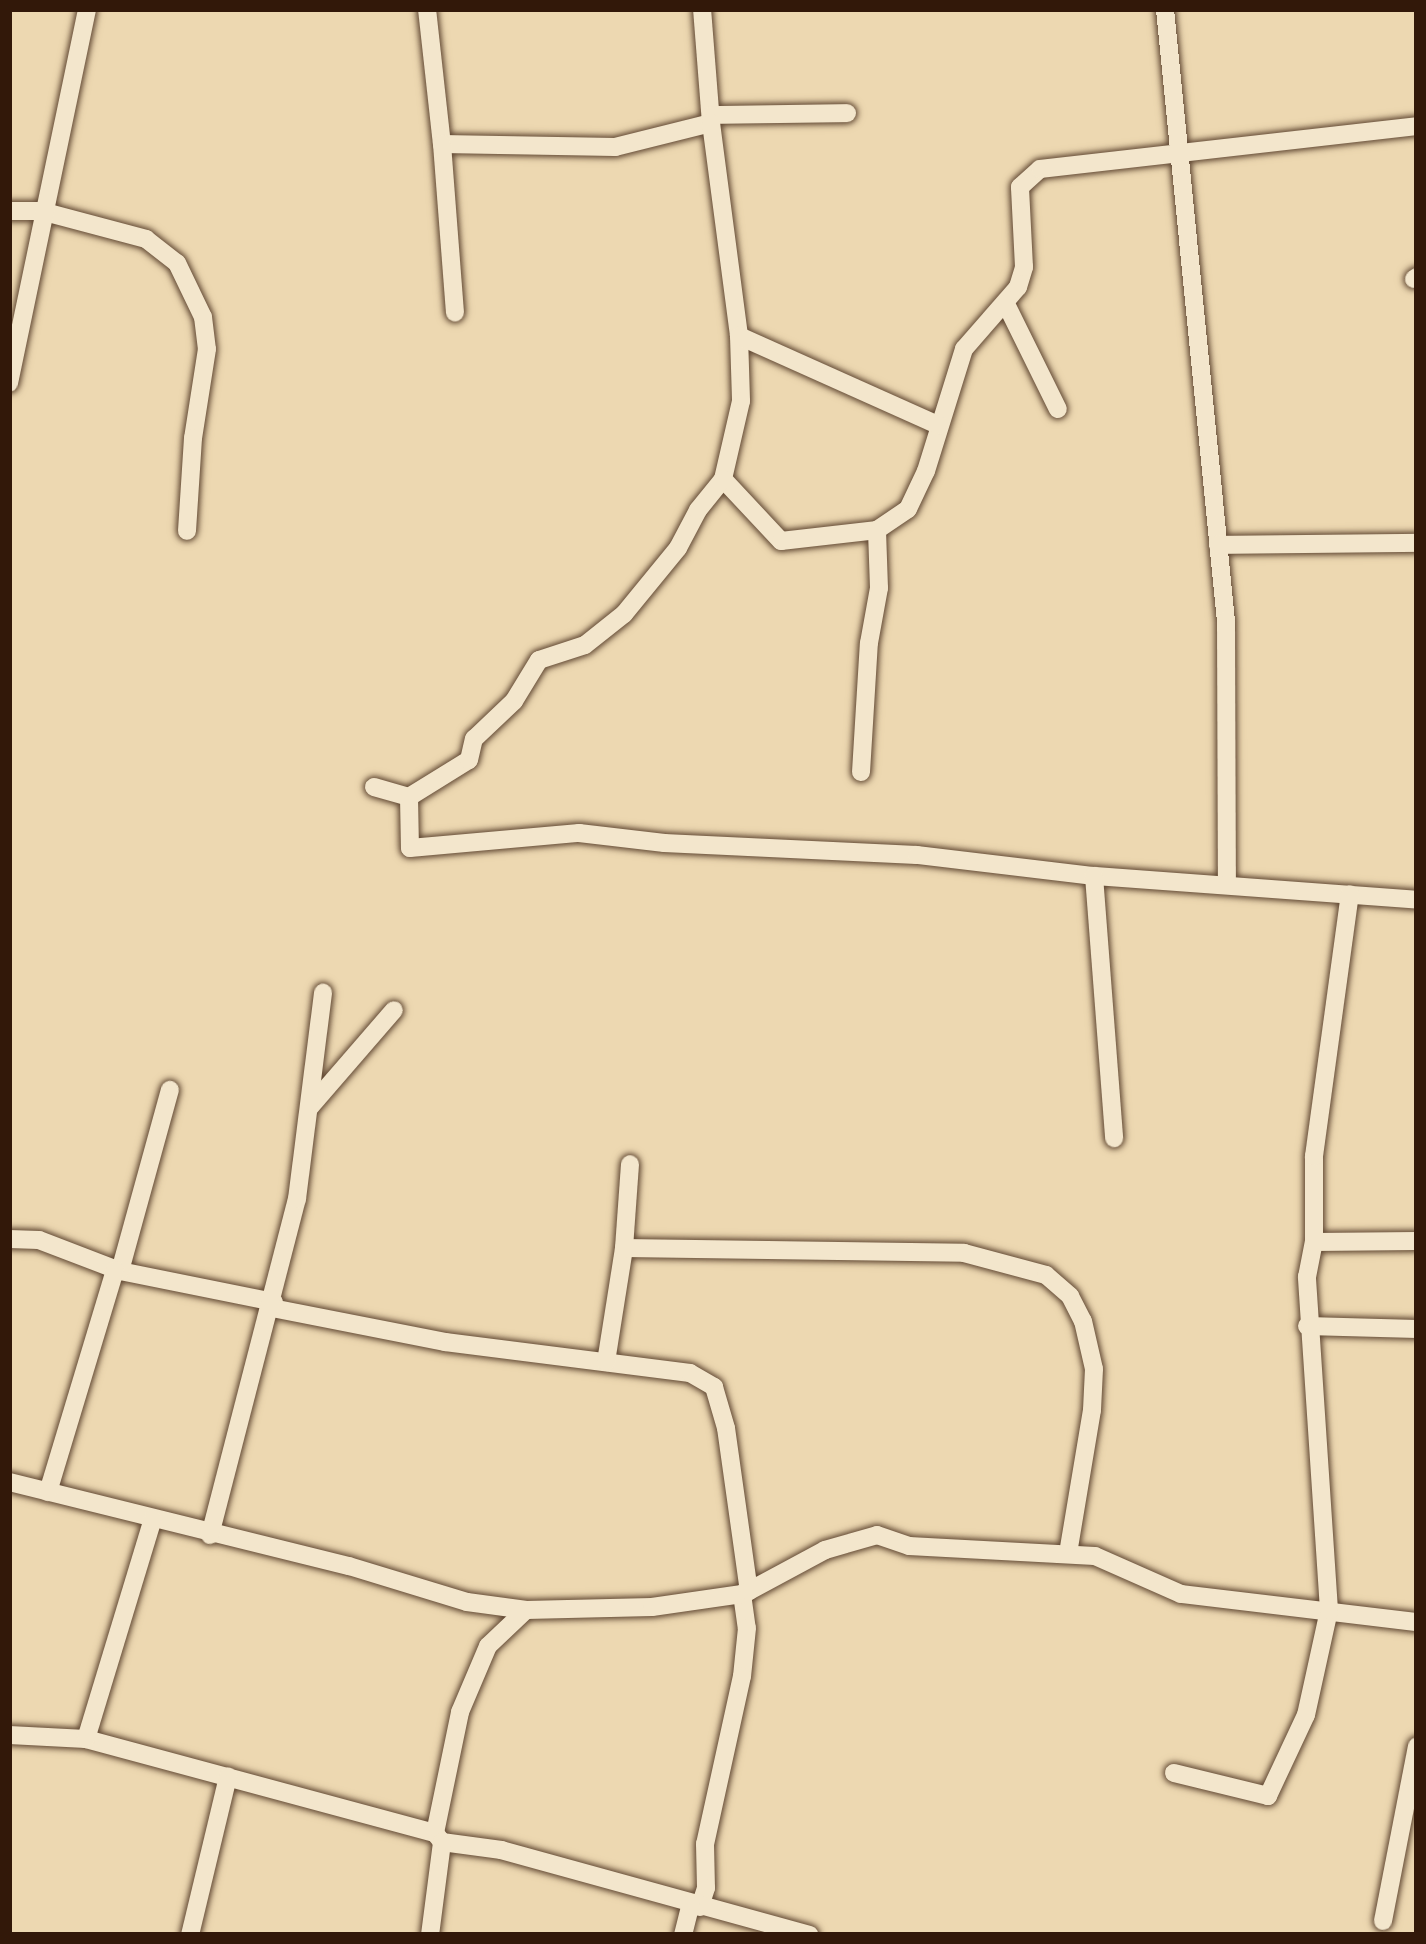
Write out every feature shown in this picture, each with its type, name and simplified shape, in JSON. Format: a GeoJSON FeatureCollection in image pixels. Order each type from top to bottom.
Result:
{"type":"FeatureCollection","features":[{"type":"Feature","properties":{"kind":"street"},"geometry":{"type":"LineString","coordinates":[[9,383],[41,211],[87,9]]}},
{"type":"Feature","properties":{"kind":"street"},"geometry":{"type":"LineString","coordinates":[[427,9],[454,313]]}},
{"type":"Feature","properties":{"kind":"street"},"geometry":{"type":"LineString","coordinates":[[374,787],[409,796],[433,787],[469,760],[474,739],[514,701],[539,660],[585,645],[625,614],[679,548],[698,510],[723,479],[741,401],[739,336],[702,9]]}},
{"type":"Feature","properties":{"kind":"street"},"geometry":{"type":"LineString","coordinates":[[1165,9],[1229,700],[1226,883]]}},
{"type":"Feature","properties":{"kind":"street"},"geometry":{"type":"LineString","coordinates":[[442,144],[615,147],[711,119],[847,113]]}},
{"type":"Feature","properties":{"kind":"street"},"geometry":{"type":"LineString","coordinates":[[723,479],[781,541],[877,530],[908,509],[926,471],[964,349],[1006,304],[1024,266],[1020,187],[1040,170],[1180,149],[1417,126]]}},
{"type":"Feature","properties":{"kind":"street"},"geometry":{"type":"LineString","coordinates":[[9,211],[41,211],[146,239],[177,263],[203,317],[207,349],[193,438],[187,531]]}},
{"type":"Feature","properties":{"kind":"street"},"geometry":{"type":"LineString","coordinates":[[1006,304],[1058,409]]}},
{"type":"Feature","properties":{"kind":"street"},"geometry":{"type":"LineString","coordinates":[[739,336],[938,424]]}},
{"type":"Feature","properties":{"kind":"street"},"geometry":{"type":"LineString","coordinates":[[861,772],[869,643],[879,588],[877,530]]}},
{"type":"Feature","properties":{"kind":"street"},"geometry":{"type":"LineString","coordinates":[[1218,545],[1417,544]]}},
{"type":"Feature","properties":{"kind":"street"},"geometry":{"type":"LineString","coordinates":[[409,796],[410,848],[579,833],[664,843],[917,855],[1094,876],[1417,900]]}},
{"type":"Feature","properties":{"kind":"street"},"geometry":{"type":"LineString","coordinates":[[1094,876],[1114,1138]]}},
{"type":"Feature","properties":{"kind":"street"},"geometry":{"type":"LineString","coordinates":[[1174,1773],[1268,1796],[1306,1715],[1329,1610],[1307,1325],[1315,1156],[1350,894]]}},
{"type":"Feature","properties":{"kind":"street"},"geometry":{"type":"LineString","coordinates":[[210,1534],[297,1199],[323,993]]}},
{"type":"Feature","properties":{"kind":"street"},"geometry":{"type":"LineString","coordinates":[[307,1111],[394,1010]]}},
{"type":"Feature","properties":{"kind":"street"},"geometry":{"type":"LineString","coordinates":[[48,1492],[170,1090]]}},
{"type":"Feature","properties":{"kind":"street"},"geometry":{"type":"LineString","coordinates":[[607,1362],[624,1248],[630,1164]]}},
{"type":"Feature","properties":{"kind":"street"},"geometry":{"type":"LineString","coordinates":[[9,1239],[39,1240],[117,1270],[445,1342],[690,1373],[714,1387],[726,1428],[747,1628],[742,1676],[704,1844],[706,1888],[683,1935]]}},
{"type":"Feature","properties":{"kind":"street"},"geometry":{"type":"LineString","coordinates":[[1314,1242],[1417,1241]]}},
{"type":"Feature","properties":{"kind":"street"},"geometry":{"type":"LineString","coordinates":[[624,1248],[964,1253],[1046,1275],[1070,1296],[1083,1321],[1094,1369],[1092,1410],[1068,1553]]}},
{"type":"Feature","properties":{"kind":"street"},"geometry":{"type":"LineString","coordinates":[[1307,1325],[1417,1329]]}},
{"type":"Feature","properties":{"kind":"street"},"geometry":{"type":"LineString","coordinates":[[9,1482],[349,1566],[467,1602],[526,1610],[652,1607],[746,1593],[825,1550],[877,1535],[909,1546],[1095,1556],[1180,1594],[1417,1622]]}},
{"type":"Feature","properties":{"kind":"street"},"geometry":{"type":"LineString","coordinates":[[86,1739],[153,1519]]}},
{"type":"Feature","properties":{"kind":"street"},"geometry":{"type":"LineString","coordinates":[[430,1935],[438,1838],[460,1712],[488,1646],[526,1610]]}},
{"type":"Feature","properties":{"kind":"street"},"geometry":{"type":"LineString","coordinates":[[9,1735],[86,1739],[366,1819],[501,1850],[808,1935]]}},
{"type":"Feature","properties":{"kind":"street"},"geometry":{"type":"LineString","coordinates":[[1382,1922],[1417,1746]]}},
{"type":"Feature","properties":{"kind":"street"},"geometry":{"type":"LineString","coordinates":[[190,1935],[228,1777]]}}]}
